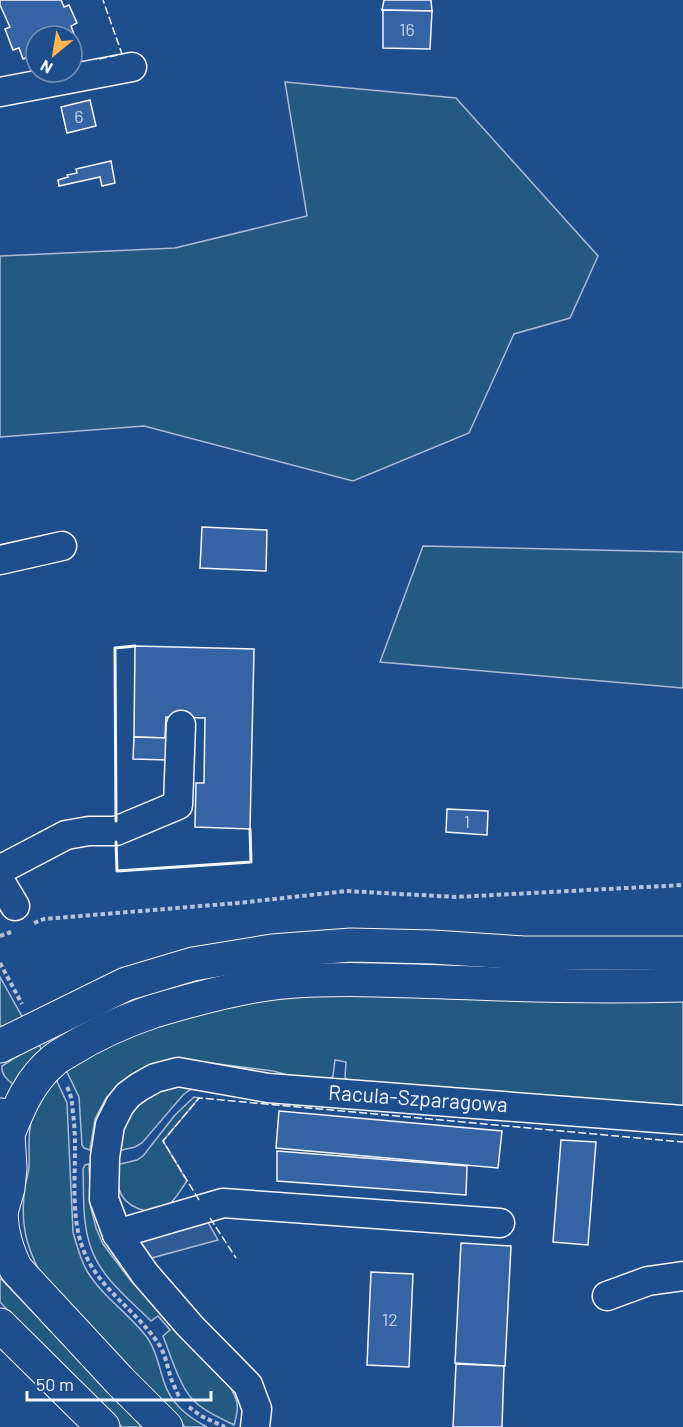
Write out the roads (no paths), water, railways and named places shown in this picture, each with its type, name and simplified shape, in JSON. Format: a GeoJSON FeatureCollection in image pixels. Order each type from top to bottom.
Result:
{"type":"FeatureCollection","features":[{"type":"Feature","properties":{"kind":"main road"},"geometry":{"type":"LineString","coordinates":[[0,1046],[126,984],[193,964],[272,951],[351,945],[524,953],[683,953]]}},
{"type":"Feature","properties":{"kind":"main road"},"geometry":{"type":"LineString","coordinates":[[166,1427],[16,1269],[8,1251],[2,1231],[1,1215],[10,1168],[4,1124],[36,1079],[53,1060],[82,1042],[129,1020],[187,1001],[281,982],[399,980],[601,987],[683,985]]}},
{"type":"Feature","properties":{"kind":"main road"},"geometry":{"type":"LineString","coordinates":[[0,1325],[103,1427]]}},
{"type":"Feature","properties":{"kind":"street"},"geometry":{"type":"LineString","coordinates":[[0,92],[132,67]]}},
{"type":"Feature","properties":{"kind":"street"},"geometry":{"type":"LineString","coordinates":[[0,560],[62,546]]}},
{"type":"Feature","properties":{"kind":"street"},"geometry":{"type":"LineString","coordinates":[[0,868],[66,835],[89,831],[116,831],[178,805],[181,725]]}},
{"type":"Feature","properties":{"kind":"street"},"geometry":{"type":"LineString","coordinates":[[0,881],[20,920]]}},
{"type":"Feature","properties":{"kind":"street","name":"Racula-Szparagowa"},"geometry":{"type":"LineString","coordinates":[[117,1234],[104,1199],[105,1157],[110,1125],[128,1095],[155,1078],[178,1072],[268,1088],[683,1119]]}},
{"type":"Feature","properties":{"kind":"street"},"geometry":{"type":"LineString","coordinates":[[255,1427],[257,1409],[248,1384],[190,1326],[145,1274],[117,1234],[223,1203],[500,1223]]}},
{"type":"Feature","properties":{"kind":"street"},"geometry":{"type":"LineString","coordinates":[[607,1296],[648,1281],[683,1276]]}}]}
